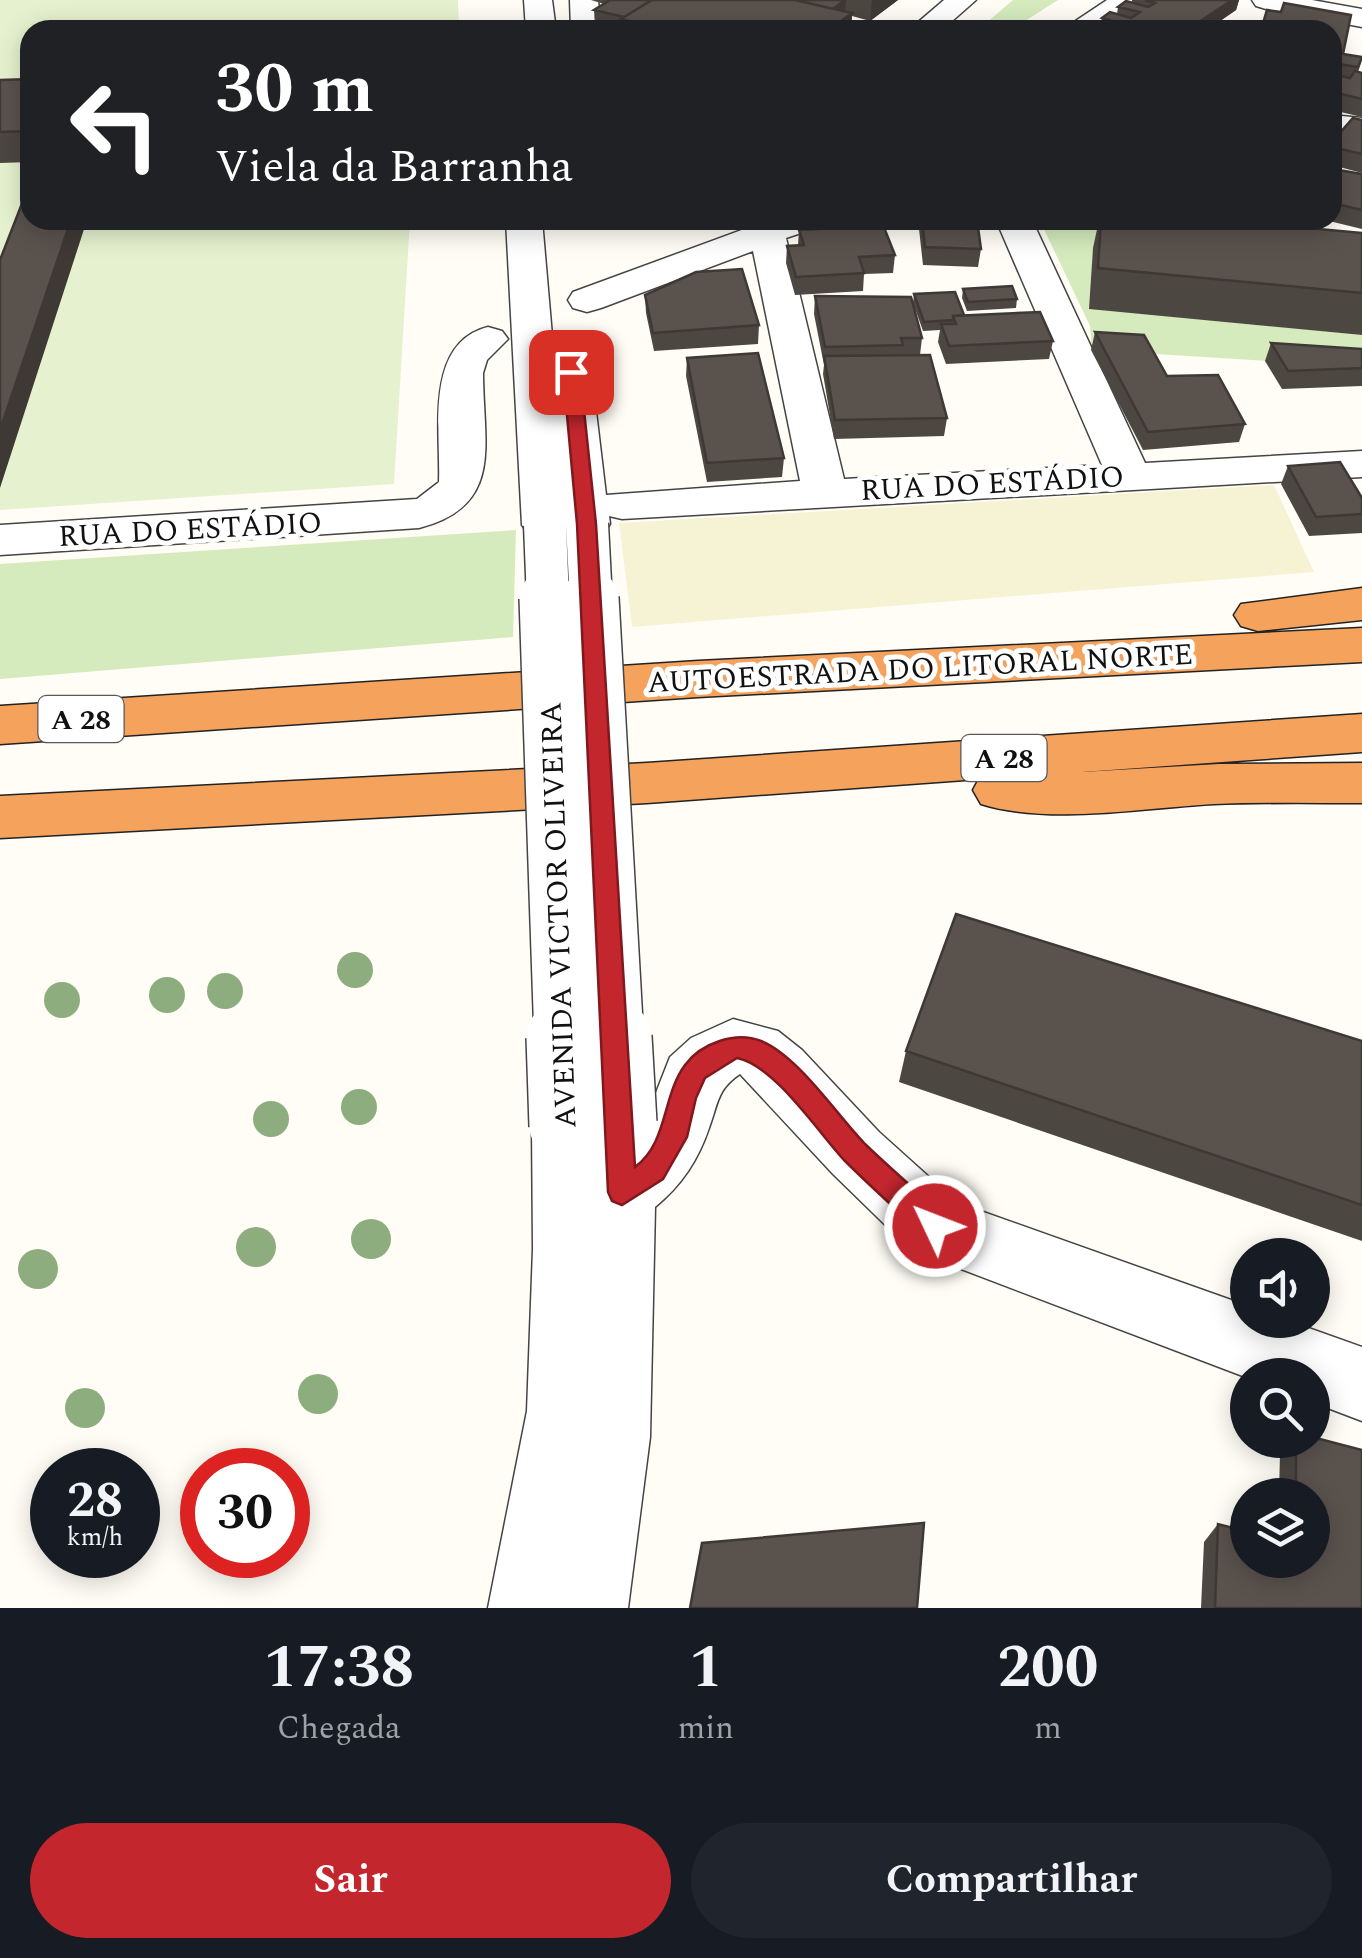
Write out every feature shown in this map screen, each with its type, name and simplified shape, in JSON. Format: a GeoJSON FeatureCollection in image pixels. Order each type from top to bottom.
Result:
{"type":"FeatureCollection","features":[{"type":"Feature","properties":{"kind":"highway"},"geometry":{"type":"LineString","coordinates":[[698,679],[1362,604]]}},
{"type":"Feature","properties":{"kind":"highway","name":"AUTOESTRADA DO LITORAL NORTE"},"geometry":{"type":"LineString","coordinates":[[0,725],[698,679],[1362,645]]}},
{"type":"Feature","properties":{"kind":"highway","name":"A 28"},"geometry":{"type":"LineString","coordinates":[[0,817],[647,783],[1362,733]]}},
{"type":"Feature","properties":{"kind":"highway"},"geometry":{"type":"LineString","coordinates":[[647,783],[1083,792],[1219,784],[1362,784]]}},
{"type":"Feature","properties":{"kind":"street"},"geometry":{"type":"LineString","coordinates":[[937,20],[962,0]]}},
{"type":"Feature","properties":{"kind":"street"},"geometry":{"type":"LineString","coordinates":[[1094,20],[1127,0]]}},
{"type":"Feature","properties":{"kind":"street"},"geometry":{"type":"LineString","coordinates":[[1266,0],[1362,18]]}},
{"type":"Feature","properties":{"kind":"street","name":"AVENIDA VICTOR OLIVEIRA"},"geometry":{"type":"LineString","coordinates":[[526,230],[585,518]]}},
{"type":"Feature","properties":{"kind":"street","name":"AVENIDA VICTOR OLIVEIRA"},"geometry":{"type":"LineString","coordinates":[[557,230],[585,518],[614,1440],[587,1608]]}},
{"type":"Feature","properties":{"kind":"street"},"geometry":{"type":"LineString","coordinates":[[587,300],[769,230]]}},
{"type":"Feature","properties":{"kind":"street"},"geometry":{"type":"LineString","coordinates":[[786,230],[825,492]]}},
{"type":"Feature","properties":{"kind":"street"},"geometry":{"type":"LineString","coordinates":[[1018,230],[1129,476]]}},
{"type":"Feature","properties":{"kind":"street","name":"RUA DO ESTÁDIO"},"geometry":{"type":"LineString","coordinates":[[0,540],[419,514],[439,506],[453,498],[462,482],[463,373],[468,354],[488,339]]}},
{"type":"Feature","properties":{"kind":"street","name":"RUA DO ESTÁDIO"},"geometry":{"type":"LineString","coordinates":[[585,518],[825,492],[1362,464]]}},
{"type":"Feature","properties":{"kind":"street"},"geometry":{"type":"LineString","coordinates":[[603,1147],[653,1170],[673,1137],[682,1097],[696,1070],[733,1046],[756,1050],[779,1068],[856,1153],[935,1226],[1362,1384]]}},
{"type":"Feature","properties":{"kind":"street","name":"AVENIDA VICTOR OLIVEIRA"},"geometry":{"type":"LineString","coordinates":[[528,1608],[564,1411],[568,1250],[603,1147]]}},
{"type":"Feature","properties":{"kind":"shaded area"},"geometry":{"type":"Polygon","coordinates":[[[1274,485],[1314,572],[632,627],[619,523],[1274,485]]]}},
{"type":"Feature","properties":{"kind":"green space"},"geometry":{"type":"Polygon","coordinates":[[[0,0],[458,0],[459,20],[20,20],[20,230],[409,230],[394,484],[0,510],[0,0]]]}},
{"type":"Feature","properties":{"kind":"green space"},"geometry":{"type":"Polygon","coordinates":[[[1013,0],[1058,0],[1027,20],[990,20],[1013,0]]]}},
{"type":"Feature","properties":{"kind":"green space"},"geometry":{"type":"Polygon","coordinates":[[[1044,230],[1097,230],[1362,254],[1093,249],[1090,308],[1362,335],[1362,367],[1092,350],[1090,326],[1044,230]]]}},
{"type":"Feature","properties":{"kind":"green space"},"geometry":{"type":"Polygon","coordinates":[[[516,530],[513,637],[0,679],[0,564],[516,530]]]}},
{"type":"Feature","properties":{"kind":"building"},"geometry":{"type":"Polygon","coordinates":[[[610,0],[652,0],[624,17],[594,10],[610,0]]]}},
{"type":"Feature","properties":{"kind":"building"},"geometry":{"type":"Polygon","coordinates":[[[652,0],[795,0],[852,13],[843,20],[621,19],[652,0]]]}},
{"type":"Feature","properties":{"kind":"building"},"geometry":{"type":"Polygon","coordinates":[[[795,0],[845,0],[833,9],[795,0]]]}},
{"type":"Feature","properties":{"kind":"building"},"geometry":{"type":"Polygon","coordinates":[[[1145,0],[1232,0],[1202,20],[1102,18],[1110,12],[1131,18],[1140,12],[1118,7],[1126,1],[1148,7],[1155,3],[1145,0]]]}},
{"type":"Feature","properties":{"kind":"building"},"geometry":{"type":"Polygon","coordinates":[[[1284,3],[1351,15],[1343,54],[1362,57],[1358,67],[1342,65],[1342,20],[1264,20],[1267,10],[1281,12],[1284,3]]]}},
{"type":"Feature","properties":{"kind":"building"},"geometry":{"type":"Polygon","coordinates":[[[1355,71],[1362,73],[1362,99],[1342,94],[1342,76],[1350,78],[1355,71]]]}},
{"type":"Feature","properties":{"kind":"building"},"geometry":{"type":"Polygon","coordinates":[[[20,79],[20,131],[0,132],[0,80],[20,79]]]}},
{"type":"Feature","properties":{"kind":"building"},"geometry":{"type":"Polygon","coordinates":[[[1353,118],[1362,120],[1362,154],[1342,149],[1342,131],[1353,118]]]}},
{"type":"Feature","properties":{"kind":"building"},"geometry":{"type":"Polygon","coordinates":[[[1342,171],[1362,174],[1362,210],[1342,205],[1342,171]]]}},
{"type":"Feature","properties":{"kind":"building"},"geometry":{"type":"Polygon","coordinates":[[[20,209],[20,230],[68,230],[0,430],[0,260],[20,209]]]}},
{"type":"Feature","properties":{"kind":"building"},"geometry":{"type":"Polygon","coordinates":[[[799,230],[885,230],[895,255],[859,257],[864,273],[796,277],[787,246],[804,245],[799,230]]]}},
{"type":"Feature","properties":{"kind":"building"},"geometry":{"type":"Polygon","coordinates":[[[923,230],[978,230],[981,249],[925,247],[923,230]]]}},
{"type":"Feature","properties":{"kind":"building"},"geometry":{"type":"Polygon","coordinates":[[[1100,230],[1362,233],[1362,293],[1098,268],[1100,230]]]}},
{"type":"Feature","properties":{"kind":"building"},"geometry":{"type":"Polygon","coordinates":[[[742,269],[759,325],[653,333],[645,295],[696,272],[742,269]]]}},
{"type":"Feature","properties":{"kind":"building"},"geometry":{"type":"Polygon","coordinates":[[[1012,286],[1017,299],[968,302],[963,289],[1012,286]]]}},
{"type":"Feature","properties":{"kind":"building"},"geometry":{"type":"Polygon","coordinates":[[[955,292],[964,315],[953,316],[953,320],[924,322],[914,294],[955,292]]]}},
{"type":"Feature","properties":{"kind":"building"},"geometry":{"type":"Polygon","coordinates":[[[815,296],[911,297],[922,338],[901,338],[903,345],[825,347],[815,296]]]}},
{"type":"Feature","properties":{"kind":"building"},"geometry":{"type":"Polygon","coordinates":[[[1040,312],[1053,341],[949,346],[941,324],[956,324],[953,316],[1040,312]]]}},
{"type":"Feature","properties":{"kind":"building"},"geometry":{"type":"Polygon","coordinates":[[[1095,332],[1144,335],[1167,376],[1218,375],[1245,424],[1148,432],[1095,332]]]}},
{"type":"Feature","properties":{"kind":"building"},"geometry":{"type":"Polygon","coordinates":[[[1271,343],[1362,349],[1362,368],[1288,371],[1271,343]]]}},
{"type":"Feature","properties":{"kind":"building"},"geometry":{"type":"Polygon","coordinates":[[[758,353],[784,458],[707,463],[687,358],[758,353]]]}},
{"type":"Feature","properties":{"kind":"building"},"geometry":{"type":"Polygon","coordinates":[[[930,355],[947,418],[835,420],[824,356],[930,355]]]}},
{"type":"Feature","properties":{"kind":"building"},"geometry":{"type":"Polygon","coordinates":[[[1340,462],[1362,498],[1362,514],[1316,517],[1288,466],[1340,462]]]}},
{"type":"Feature","properties":{"kind":"building"},"geometry":{"type":"Polygon","coordinates":[[[956,914],[1362,1041],[1362,1205],[906,1051],[956,914]]]}},
{"type":"Feature","properties":{"kind":"building"},"geometry":{"type":"Polygon","coordinates":[[[1330,1442],[1362,1450],[1362,1608],[1215,1608],[1218,1524],[1230,1527],[1230,1578],[1330,1578],[1330,1478],[1296,1478],[1296,1458],[1330,1458],[1330,1442]]]}},
{"type":"Feature","properties":{"kind":"building"},"geometry":{"type":"Polygon","coordinates":[[[924,1523],[917,1608],[690,1608],[702,1543],[924,1523]]]}},
{"type":"Feature","properties":{"kind":"route"},"geometry":{"type":"LineString","coordinates":[[571,372],[587,524],[622,1192],[653,1170],[673,1137],[682,1097],[696,1070],[733,1046],[756,1050],[779,1068],[856,1153],[935,1226]]}}]}
